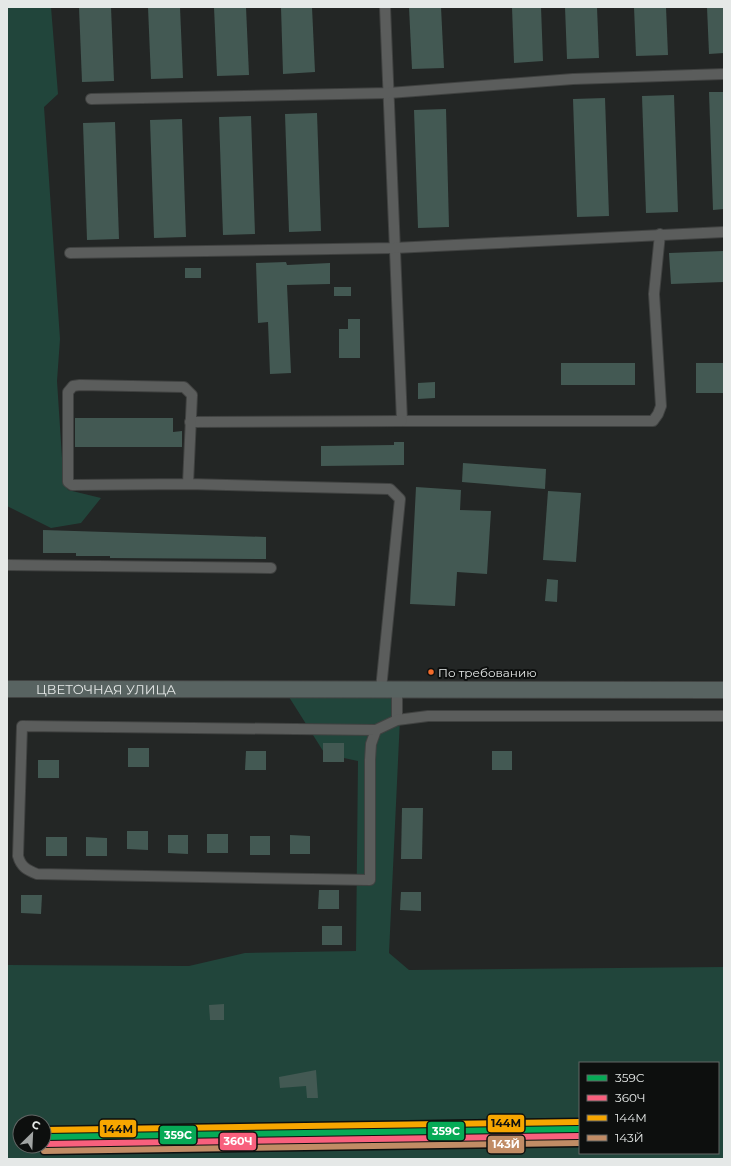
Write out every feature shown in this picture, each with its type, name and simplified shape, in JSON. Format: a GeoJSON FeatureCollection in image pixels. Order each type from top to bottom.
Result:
{"type":"FeatureCollection","features":[{"type":"Feature","properties":{"kind":"main road","name":"ЦВЕТОЧНАЯ УЛИЦА"},"geometry":{"type":"LineString","coordinates":[[7,689],[724,690]]}},
{"type":"Feature","properties":{"kind":"street"},"geometry":{"type":"LineString","coordinates":[[384,7],[389,92],[402,421]]}},
{"type":"Feature","properties":{"kind":"street"},"geometry":{"type":"LineString","coordinates":[[91,99],[389,92],[573,79],[724,74]]}},
{"type":"Feature","properties":{"kind":"street"},"geometry":{"type":"LineString","coordinates":[[70,253],[394,248],[724,232]]}},
{"type":"Feature","properties":{"kind":"street"},"geometry":{"type":"LineString","coordinates":[[190,422],[653,421],[661,406],[654,294],[660,234]]}},
{"type":"Feature","properties":{"kind":"street"},"geometry":{"type":"LineString","coordinates":[[188,484],[192,395],[184,387],[80,385],[73,386],[68,392],[68,482],[78,486],[188,484],[390,489],[396,493],[400,499],[389,689],[397,720]]}},
{"type":"Feature","properties":{"kind":"street"},"geometry":{"type":"LineString","coordinates":[[7,565],[271,568]]}},
{"type":"Feature","properties":{"kind":"street"},"geometry":{"type":"LineString","coordinates":[[376,730],[371,744],[370,760],[370,880],[37,874],[27,870],[20,864],[18,856],[22,726],[376,730],[397,720],[428,716],[724,716]]}},
{"type":"Feature","properties":{"kind":"green space"},"geometry":{"type":"Polygon","coordinates":[[[7,7],[51,7],[58,94],[44,107],[60,339],[57,381],[63,473],[68,490],[101,498],[81,523],[51,528],[7,506],[7,7]]]}},
{"type":"Feature","properties":{"kind":"green space"},"geometry":{"type":"Polygon","coordinates":[[[289,697],[401,697],[389,953],[409,970],[724,967],[724,1159],[7,1159],[7,965],[189,966],[245,953],[356,951],[358,761],[325,754],[289,697]]]}},
{"type":"Feature","properties":{"kind":"building"},"geometry":{"type":"Polygon","coordinates":[[[79,7],[111,7],[114,81],[82,82],[79,7]]]}},
{"type":"Feature","properties":{"kind":"building"},"geometry":{"type":"Polygon","coordinates":[[[148,7],[180,7],[183,78],[151,79],[148,7]]]}},
{"type":"Feature","properties":{"kind":"building"},"geometry":{"type":"Polygon","coordinates":[[[214,7],[246,7],[249,75],[217,76],[214,7]]]}},
{"type":"Feature","properties":{"kind":"building"},"geometry":{"type":"Polygon","coordinates":[[[281,7],[312,7],[315,72],[283,74],[281,7]]]}},
{"type":"Feature","properties":{"kind":"building"},"geometry":{"type":"Polygon","coordinates":[[[409,7],[441,7],[444,68],[412,69],[409,7]]]}},
{"type":"Feature","properties":{"kind":"building"},"geometry":{"type":"Polygon","coordinates":[[[512,7],[541,7],[543,61],[514,63],[512,7]]]}},
{"type":"Feature","properties":{"kind":"building"},"geometry":{"type":"Polygon","coordinates":[[[565,7],[597,7],[599,58],[567,59],[565,7]]]}},
{"type":"Feature","properties":{"kind":"building"},"geometry":{"type":"Polygon","coordinates":[[[634,7],[666,7],[668,55],[636,56],[634,7]]]}},
{"type":"Feature","properties":{"kind":"building"},"geometry":{"type":"Polygon","coordinates":[[[707,7],[724,7],[724,53],[709,54],[707,7]]]}},
{"type":"Feature","properties":{"kind":"building"},"geometry":{"type":"Polygon","coordinates":[[[709,92],[724,92],[724,209],[713,210],[709,92]]]}},
{"type":"Feature","properties":{"kind":"building"},"geometry":{"type":"Polygon","coordinates":[[[674,95],[678,212],[646,213],[642,96],[674,95]]]}},
{"type":"Feature","properties":{"kind":"building"},"geometry":{"type":"Polygon","coordinates":[[[605,98],[609,216],[577,217],[573,99],[605,98]]]}},
{"type":"Feature","properties":{"kind":"building"},"geometry":{"type":"Polygon","coordinates":[[[446,109],[449,227],[418,228],[414,110],[446,109]]]}},
{"type":"Feature","properties":{"kind":"building"},"geometry":{"type":"Polygon","coordinates":[[[317,113],[321,231],[289,232],[285,114],[317,113]]]}},
{"type":"Feature","properties":{"kind":"building"},"geometry":{"type":"Polygon","coordinates":[[[251,116],[255,234],[223,235],[219,117],[251,116]]]}},
{"type":"Feature","properties":{"kind":"building"},"geometry":{"type":"Polygon","coordinates":[[[182,119],[186,237],[154,238],[150,120],[182,119]]]}},
{"type":"Feature","properties":{"kind":"building"},"geometry":{"type":"Polygon","coordinates":[[[115,122],[119,239],[87,240],[83,123],[115,122]]]}},
{"type":"Feature","properties":{"kind":"building"},"geometry":{"type":"Polygon","coordinates":[[[724,251],[724,282],[671,284],[669,253],[724,251]]]}},
{"type":"Feature","properties":{"kind":"building"},"geometry":{"type":"Polygon","coordinates":[[[286,262],[287,265],[330,263],[330,284],[287,285],[291,373],[270,374],[268,322],[258,323],[256,263],[286,262]]]}},
{"type":"Feature","properties":{"kind":"building"},"geometry":{"type":"Polygon","coordinates":[[[185,268],[201,268],[201,278],[185,278],[185,268]]]}},
{"type":"Feature","properties":{"kind":"building"},"geometry":{"type":"Polygon","coordinates":[[[334,287],[351,287],[351,296],[334,296],[334,287]]]}},
{"type":"Feature","properties":{"kind":"building"},"geometry":{"type":"Polygon","coordinates":[[[348,319],[360,319],[360,358],[339,358],[339,329],[348,329],[348,319]]]}},
{"type":"Feature","properties":{"kind":"building"},"geometry":{"type":"Polygon","coordinates":[[[561,363],[635,363],[635,385],[561,385],[561,363]]]}},
{"type":"Feature","properties":{"kind":"building"},"geometry":{"type":"Polygon","coordinates":[[[696,363],[724,363],[724,393],[696,393],[696,363]]]}},
{"type":"Feature","properties":{"kind":"building"},"geometry":{"type":"Polygon","coordinates":[[[435,382],[435,398],[418,399],[418,383],[435,382]]]}},
{"type":"Feature","properties":{"kind":"building"},"geometry":{"type":"Polygon","coordinates":[[[75,418],[173,418],[173,432],[182,431],[182,447],[75,447],[75,418]]]}},
{"type":"Feature","properties":{"kind":"building"},"geometry":{"type":"Polygon","coordinates":[[[394,442],[404,442],[404,465],[321,466],[321,446],[394,445],[394,442]]]}},
{"type":"Feature","properties":{"kind":"building"},"geometry":{"type":"Polygon","coordinates":[[[463,463],[546,469],[545,489],[462,482],[463,463]]]}},
{"type":"Feature","properties":{"kind":"building"},"geometry":{"type":"Polygon","coordinates":[[[416,487],[461,490],[460,510],[491,511],[487,574],[457,572],[455,606],[410,604],[416,487]]]}},
{"type":"Feature","properties":{"kind":"building"},"geometry":{"type":"Polygon","coordinates":[[[548,491],[581,493],[576,562],[543,560],[548,491]]]}},
{"type":"Feature","properties":{"kind":"building"},"geometry":{"type":"Polygon","coordinates":[[[43,530],[266,537],[266,559],[110,558],[110,556],[76,556],[76,553],[43,553],[43,530]]]}},
{"type":"Feature","properties":{"kind":"building"},"geometry":{"type":"Polygon","coordinates":[[[547,579],[558,580],[557,602],[545,601],[547,579]]]}},
{"type":"Feature","properties":{"kind":"building"},"geometry":{"type":"Polygon","coordinates":[[[323,743],[344,743],[344,762],[323,762],[323,743]]]}},
{"type":"Feature","properties":{"kind":"building"},"geometry":{"type":"Polygon","coordinates":[[[128,748],[149,748],[149,767],[128,767],[128,748]]]}},
{"type":"Feature","properties":{"kind":"building"},"geometry":{"type":"Polygon","coordinates":[[[246,751],[266,751],[266,770],[245,770],[246,751]]]}},
{"type":"Feature","properties":{"kind":"building"},"geometry":{"type":"Polygon","coordinates":[[[492,751],[512,751],[512,770],[492,770],[492,751]]]}},
{"type":"Feature","properties":{"kind":"building"},"geometry":{"type":"Polygon","coordinates":[[[38,760],[59,760],[59,778],[38,778],[38,760]]]}},
{"type":"Feature","properties":{"kind":"building"},"geometry":{"type":"Polygon","coordinates":[[[402,808],[423,808],[422,859],[401,859],[402,808]]]}},
{"type":"Feature","properties":{"kind":"building"},"geometry":{"type":"Polygon","coordinates":[[[127,831],[148,831],[148,850],[127,849],[127,831]]]}},
{"type":"Feature","properties":{"kind":"building"},"geometry":{"type":"Polygon","coordinates":[[[207,834],[228,834],[228,853],[207,853],[207,834]]]}},
{"type":"Feature","properties":{"kind":"building"},"geometry":{"type":"Polygon","coordinates":[[[168,835],[188,835],[188,854],[168,853],[168,835]]]}},
{"type":"Feature","properties":{"kind":"building"},"geometry":{"type":"Polygon","coordinates":[[[290,835],[310,836],[310,854],[290,854],[290,835]]]}},
{"type":"Feature","properties":{"kind":"building"},"geometry":{"type":"Polygon","coordinates":[[[250,836],[270,836],[270,855],[250,855],[250,836]]]}},
{"type":"Feature","properties":{"kind":"building"},"geometry":{"type":"Polygon","coordinates":[[[46,837],[67,837],[67,856],[46,856],[46,837]]]}},
{"type":"Feature","properties":{"kind":"building"},"geometry":{"type":"Polygon","coordinates":[[[86,837],[107,838],[107,856],[86,856],[86,837]]]}},
{"type":"Feature","properties":{"kind":"building"},"geometry":{"type":"Polygon","coordinates":[[[319,890],[339,890],[339,909],[318,909],[319,890]]]}},
{"type":"Feature","properties":{"kind":"building"},"geometry":{"type":"Polygon","coordinates":[[[401,892],[421,892],[421,911],[400,910],[401,892]]]}},
{"type":"Feature","properties":{"kind":"building"},"geometry":{"type":"Polygon","coordinates":[[[21,895],[42,895],[41,914],[21,913],[21,895]]]}},
{"type":"Feature","properties":{"kind":"building"},"geometry":{"type":"Polygon","coordinates":[[[322,926],[342,926],[342,945],[322,945],[322,926]]]}},
{"type":"Feature","properties":{"kind":"building"},"geometry":{"type":"Polygon","coordinates":[[[224,1004],[224,1020],[210,1020],[209,1005],[224,1004]]]}},
{"type":"Feature","properties":{"kind":"building"},"geometry":{"type":"Polygon","coordinates":[[[316,1070],[318,1098],[307,1098],[306,1086],[280,1088],[279,1077],[316,1070]]]}},
{"type":"Feature","properties":{"kind":"transit line","name":"144М"},"geometry":{"type":"LineString","coordinates":[[52,1130],[579,1122]]}},
{"type":"Feature","properties":{"kind":"transit line","name":"359С"},"geometry":{"type":"LineString","coordinates":[[52,1137],[579,1129]]}},
{"type":"Feature","properties":{"kind":"transit line","name":"360Ч"},"geometry":{"type":"LineString","coordinates":[[52,1144],[579,1136]]}},
{"type":"Feature","properties":{"kind":"transit line","name":"143Й"},"geometry":{"type":"LineString","coordinates":[[52,1151],[579,1143]]}},
{"type":"Feature","properties":{"kind":"place","name":"По требованию"},"geometry":{"type":"Point","coordinates":[431,672]}}]}
